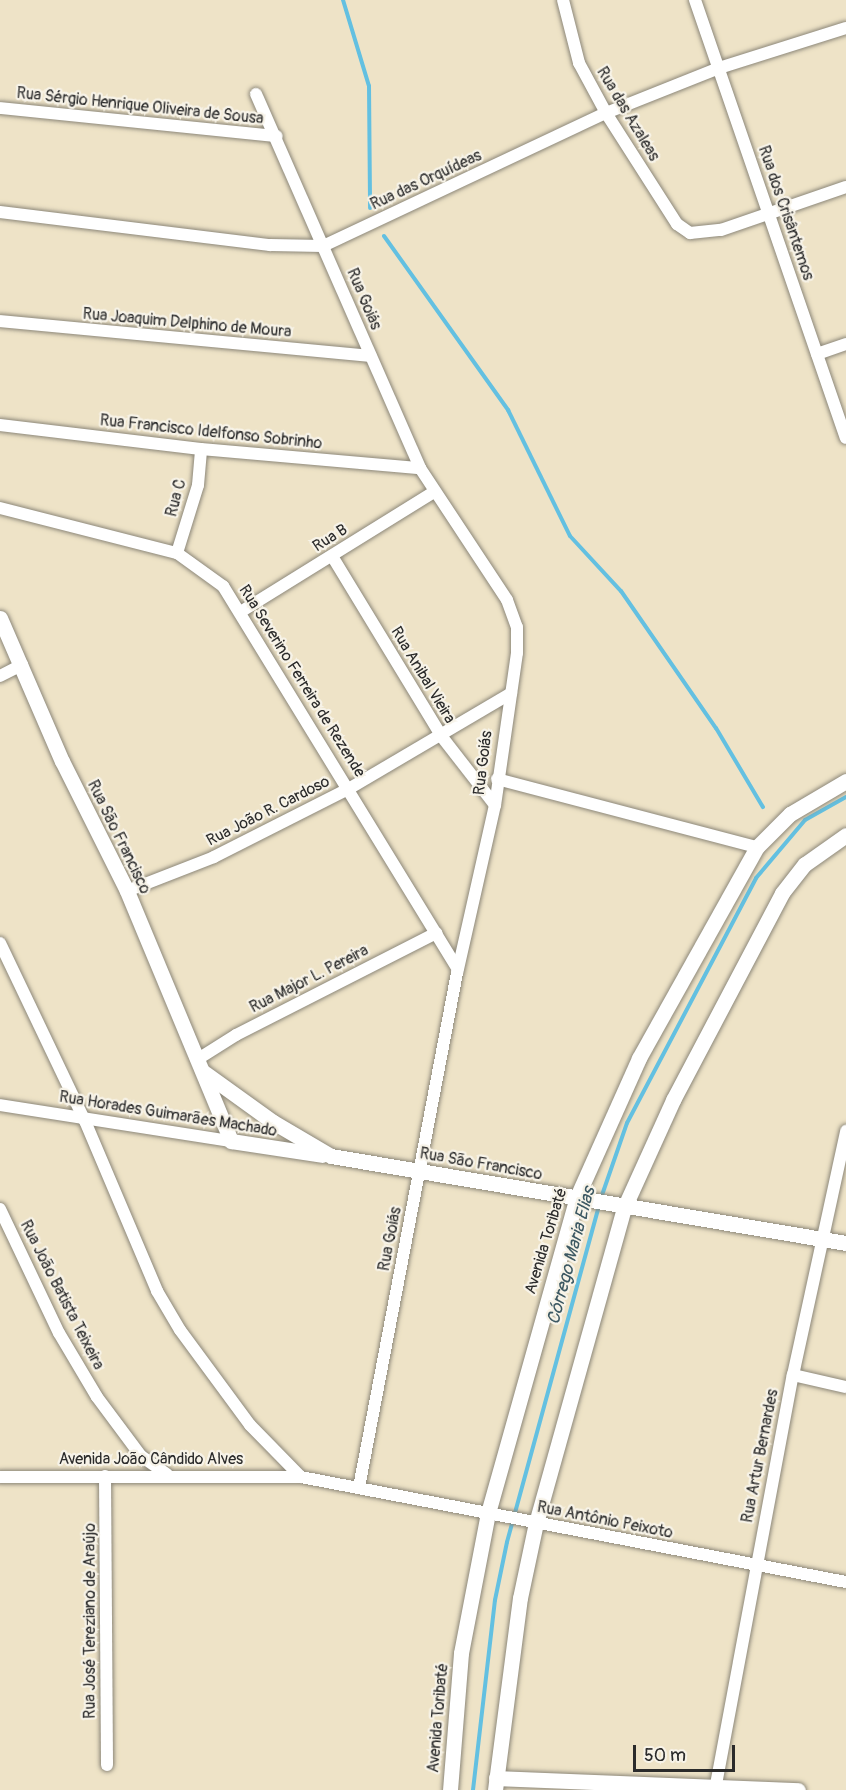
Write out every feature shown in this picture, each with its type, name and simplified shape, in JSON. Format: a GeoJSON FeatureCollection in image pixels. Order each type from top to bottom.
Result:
{"type":"FeatureCollection","features":[{"type":"Feature","properties":{"kind":"street","name":"Rua das Azaleas"},"geometry":{"type":"LineString","coordinates":[[563,0],[579,63],[606,113],[677,224],[690,233],[721,230],[769,214]]}},
{"type":"Feature","properties":{"kind":"street","name":"Rua dos Crisântemos"},"geometry":{"type":"LineString","coordinates":[[695,0],[846,438]]}},
{"type":"Feature","properties":{"kind":"street","name":"Rua das Orquídeas"},"geometry":{"type":"LineString","coordinates":[[0,212],[259,244],[323,246],[606,113],[719,68],[846,28]]}},
{"type":"Feature","properties":{"kind":"street","name":"Rua Goiás"},"geometry":{"type":"LineString","coordinates":[[256,94],[277,136],[420,468],[507,600],[517,627],[511,693],[497,778],[495,805],[458,969],[359,1487]]}},
{"type":"Feature","properties":{"kind":"street","name":"Rua Sérgio Henrique Oliveira de Sousa"},"geometry":{"type":"LineString","coordinates":[[0,108],[277,136]]}},
{"type":"Feature","properties":{"kind":"street"},"geometry":{"type":"LineString","coordinates":[[769,214],[846,187]]}},
{"type":"Feature","properties":{"kind":"street","name":"Rua Joaquim Delphino de Moura"},"geometry":{"type":"LineString","coordinates":[[0,321],[370,356]]}},
{"type":"Feature","properties":{"kind":"street"},"geometry":{"type":"LineString","coordinates":[[817,354],[846,344]]}},
{"type":"Feature","properties":{"kind":"street","name":"Rua Francisco Idelfonso Sobrinho"},"geometry":{"type":"LineString","coordinates":[[0,425],[201,449],[420,468]]}},
{"type":"Feature","properties":{"kind":"street","name":"Rua C"},"geometry":{"type":"LineString","coordinates":[[177,553],[198,485],[201,449]]}},
{"type":"Feature","properties":{"kind":"street","name":"Rua B"},"geometry":{"type":"LineString","coordinates":[[242,611],[434,492]]}},
{"type":"Feature","properties":{"kind":"street","name":"Rua Severino Ferreira de Rezende"},"geometry":{"type":"LineString","coordinates":[[0,508],[177,553],[223,586],[242,611],[458,969]]}},
{"type":"Feature","properties":{"kind":"street","name":"Rua Anibal Vieira"},"geometry":{"type":"LineString","coordinates":[[332,556],[442,737],[495,805]]}},
{"type":"Feature","properties":{"kind":"street","name":"Rua São Francisco"},"geometry":{"type":"LineString","coordinates":[[0,618],[62,761],[127,891],[202,1066],[231,1141]]}},
{"type":"Feature","properties":{"kind":"street"},"geometry":{"type":"LineString","coordinates":[[0,675],[22,665]]}},
{"type":"Feature","properties":{"kind":"street","name":"Rua João R. Cardoso"},"geometry":{"type":"LineString","coordinates":[[127,891],[214,857],[350,789],[442,737],[511,693]]}},
{"type":"Feature","properties":{"kind":"street"},"geometry":{"type":"LineString","coordinates":[[497,778],[757,847]]}},
{"type":"Feature","properties":{"kind":"street","name":"Avenida Toribaté"},"geometry":{"type":"LineString","coordinates":[[450,1790],[461,1653],[492,1514],[582,1200],[639,1058],[757,847],[790,814],[846,781]]}},
{"type":"Feature","properties":{"kind":"street"},"geometry":{"type":"LineString","coordinates":[[798,1790],[496,1784],[532,1522],[570,1412],[619,1207],[782,893],[805,864],[846,835]]}},
{"type":"Feature","properties":{"kind":"street","name":"Rua Major L. Pereira"},"geometry":{"type":"LineString","coordinates":[[202,1066],[236,1035],[436,933]]}},
{"type":"Feature","properties":{"kind":"street"},"geometry":{"type":"LineString","coordinates":[[0,943],[85,1121],[137,1250],[180,1330],[250,1425],[302,1477]]}},
{"type":"Feature","properties":{"kind":"street","name":"Rua São Francisco"},"geometry":{"type":"LineString","coordinates":[[202,1066],[273,1122],[331,1156],[619,1207],[846,1243]]}},
{"type":"Feature","properties":{"kind":"street","name":"Rua Horades Guimarães Machado"},"geometry":{"type":"LineString","coordinates":[[0,1105],[85,1121],[331,1156]]}},
{"type":"Feature","properties":{"kind":"street","name":"Rua Artur Bernardes"},"geometry":{"type":"LineString","coordinates":[[716,1789],[755,1567],[793,1376],[846,1131]]}},
{"type":"Feature","properties":{"kind":"street","name":"Rua João Batista Teixeira"},"geometry":{"type":"LineString","coordinates":[[0,1209],[59,1333],[97,1397],[141,1456],[167,1474]]}},
{"type":"Feature","properties":{"kind":"street"},"geometry":{"type":"LineString","coordinates":[[793,1376],[846,1387]]}},
{"type":"Feature","properties":{"kind":"street","name":"Avenida João Cândido Alves"},"geometry":{"type":"LineString","coordinates":[[0,1477],[167,1474],[302,1477],[359,1487]]}},
{"type":"Feature","properties":{"kind":"street","name":"Rua José Tereziano de Araújo"},"geometry":{"type":"LineString","coordinates":[[105,1476],[107,1765]]}},
{"type":"Feature","properties":{"kind":"street","name":"Rua Antônio Peixoto"},"geometry":{"type":"LineString","coordinates":[[359,1487],[755,1567],[846,1582]]}},
{"type":"Feature","properties":{"kind":"waterway"},"geometry":{"type":"LineString","coordinates":[[343,0],[369,86],[370,208]]}},
{"type":"Feature","properties":{"kind":"waterway"},"geometry":{"type":"LineString","coordinates":[[384,236],[508,410],[570,536],[621,591],[716,728],[763,807]]}},
{"type":"Feature","properties":{"kind":"waterway","name":"Córrego Maria Elias"},"geometry":{"type":"LineString","coordinates":[[601,1198],[627,1123],[756,878],[805,820],[846,797]]}},
{"type":"Feature","properties":{"kind":"waterway","name":"Córrego Maria Elias"},"geometry":{"type":"LineString","coordinates":[[473,1790],[495,1600],[507,1542],[599,1205]]}}]}
